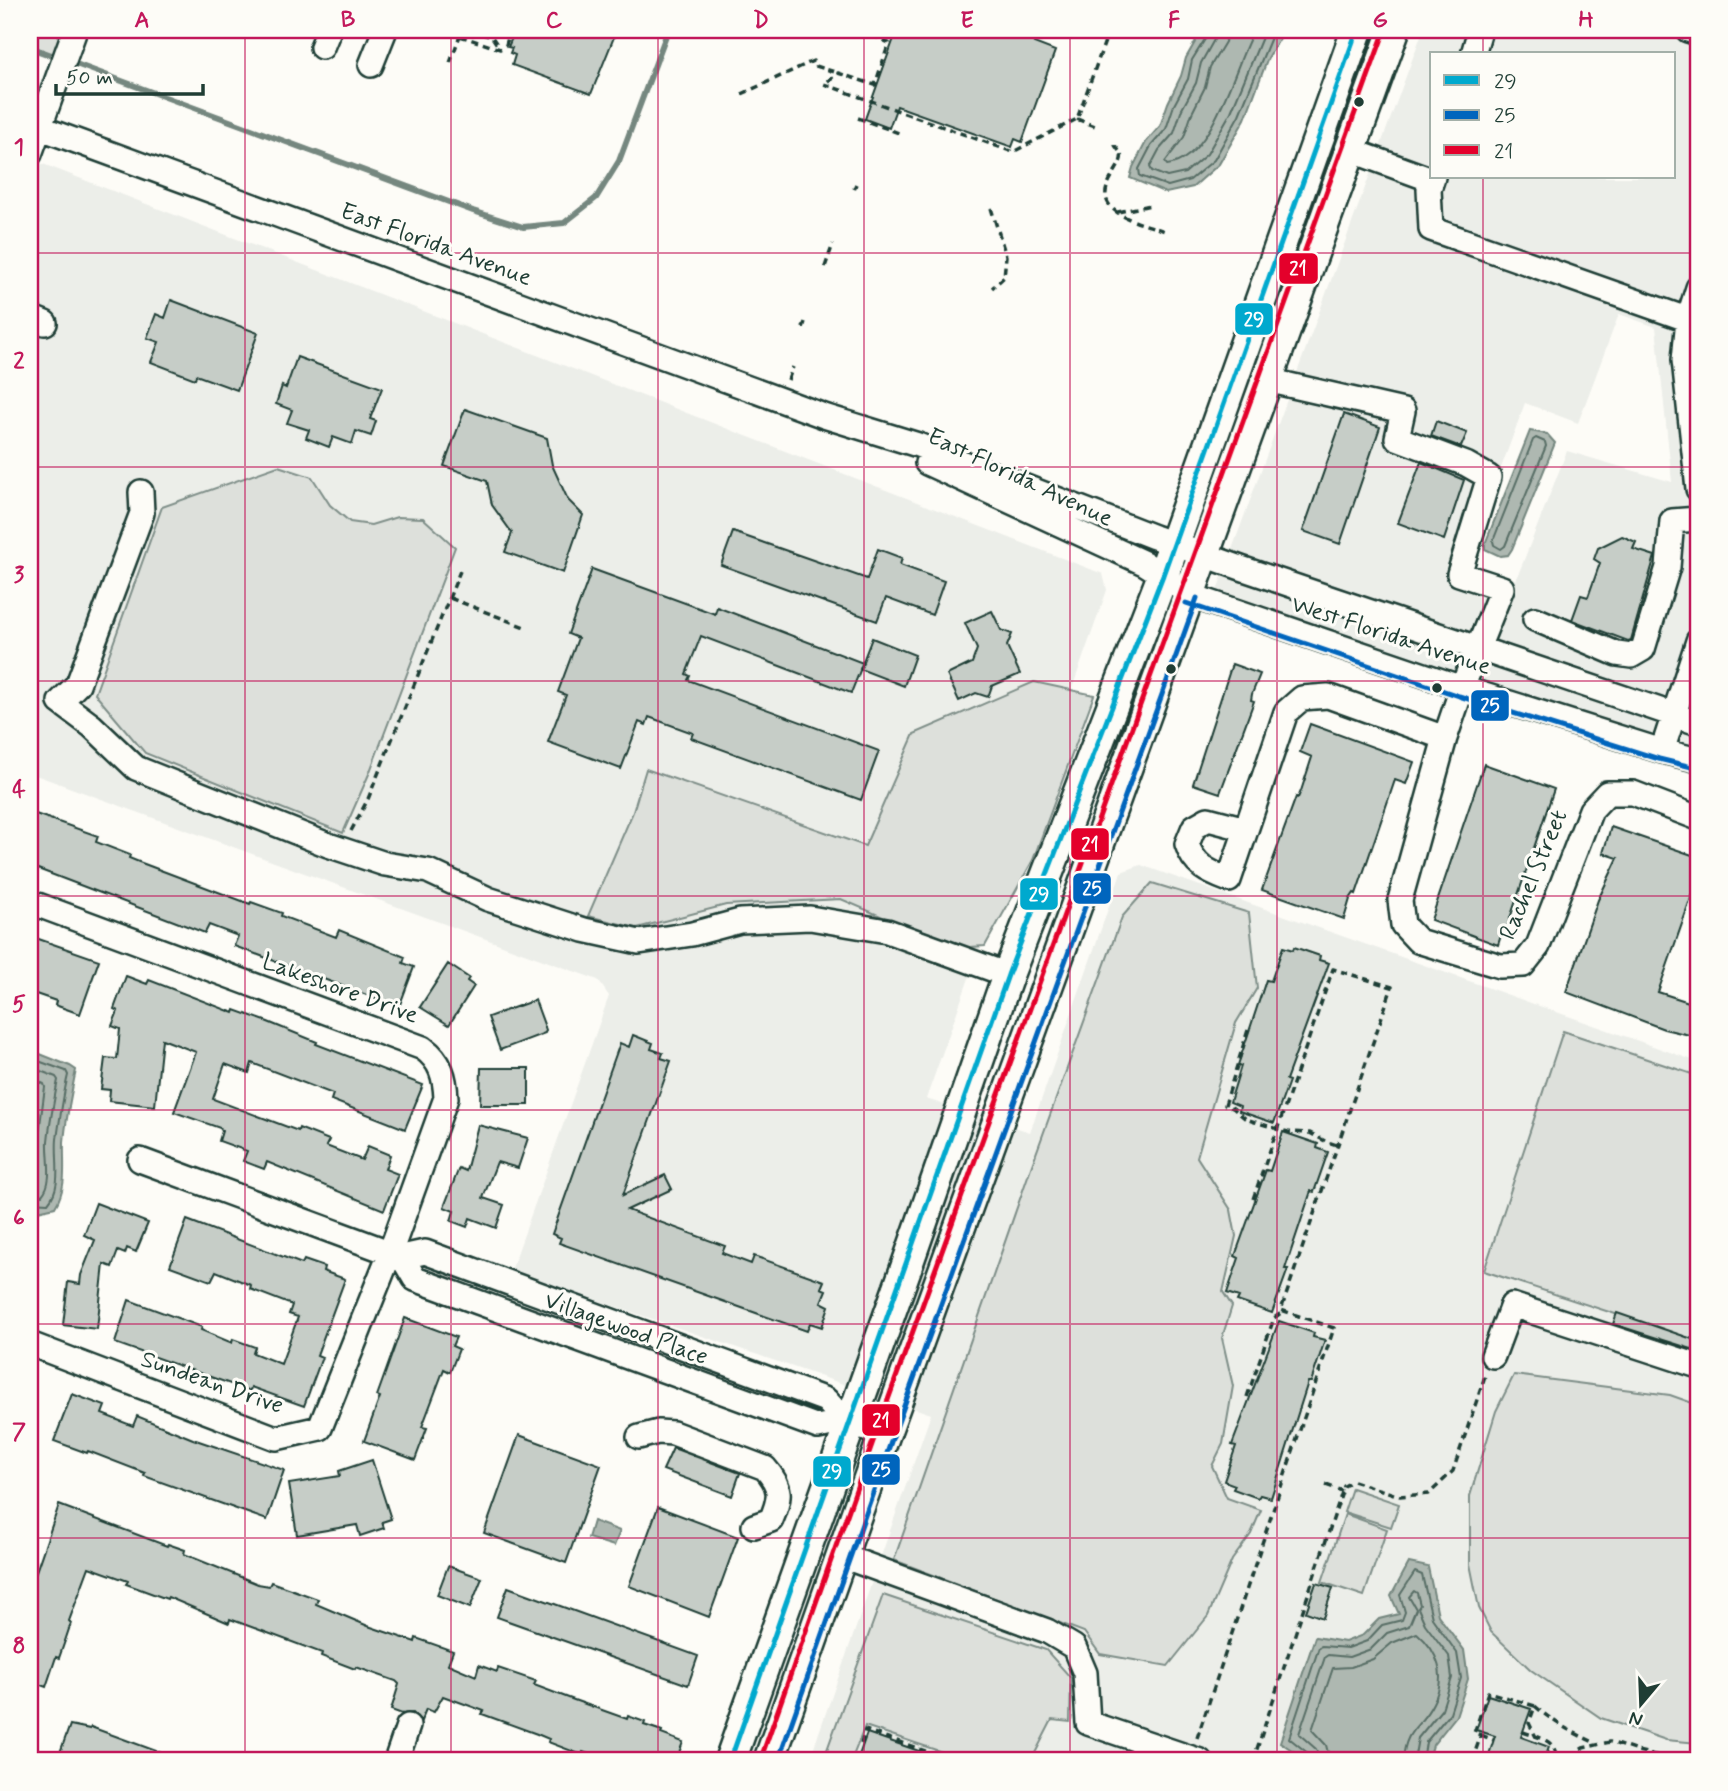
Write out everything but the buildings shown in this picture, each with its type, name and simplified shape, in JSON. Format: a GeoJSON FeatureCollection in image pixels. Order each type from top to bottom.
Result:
{"type":"FeatureCollection","features":[{"type":"Feature","properties":{"kind":"main road"},"geometry":{"type":"LineString","coordinates":[[730,1761],[1008,975],[1163,575],[1357,30]]}},
{"type":"Feature","properties":{"kind":"main road"},"geometry":{"type":"LineString","coordinates":[[769,1761],[884,1436],[1394,30]]}},
{"type":"Feature","properties":{"kind":"street"},"geometry":{"type":"LineString","coordinates":[[30,154],[34,126],[75,30]]}},
{"type":"Feature","properties":{"kind":"street"},"geometry":{"type":"LineString","coordinates":[[371,65],[385,30]]}},
{"type":"Feature","properties":{"kind":"street"},"geometry":{"type":"LineString","coordinates":[[1474,52],[1480,30]]}},
{"type":"Feature","properties":{"kind":"street"},"geometry":{"type":"LineString","coordinates":[[1688,30],[1698,33]]}},
{"type":"Feature","properties":{"kind":"street","name":"East Florida Avenue"},"geometry":{"type":"LineString","coordinates":[[34,126],[824,416],[918,445],[1203,554]]}},
{"type":"Feature","properties":{"kind":"street"},"geometry":{"type":"LineString","coordinates":[[1350,150],[1430,177]]}},
{"type":"Feature","properties":{"kind":"street"},"geometry":{"type":"LineString","coordinates":[[1432,178],[1429,189],[1431,229],[1693,321]]}},
{"type":"Feature","properties":{"kind":"street"},"geometry":{"type":"LineString","coordinates":[[1698,288],[1684,360],[1698,489]]}},
{"type":"Feature","properties":{"kind":"street","name":"Rachel Street"},"geometry":{"type":"LineString","coordinates":[[1267,380],[1402,411],[1397,438],[1466,464],[1489,477],[1459,574],[1502,588],[1445,738],[1400,900],[1403,925],[1418,941],[1500,966],[1523,965],[1538,946],[1591,810],[1607,793],[1633,793],[1698,818]]}},
{"type":"Feature","properties":{"kind":"street","name":"East Florida Avenue"},"geometry":{"type":"LineString","coordinates":[[824,416],[1144,564],[1189,595]]}},
{"type":"Feature","properties":{"kind":"street"},"geometry":{"type":"LineString","coordinates":[[141,492],[142,513],[78,684],[60,702],[92,726],[136,768],[341,849],[385,864],[428,871],[488,899],[584,930],[639,942],[692,934],[740,921],[810,918],[887,931],[1008,975]]}},
{"type":"Feature","properties":{"kind":"street"},"geometry":{"type":"LineString","coordinates":[[1535,619],[1617,654],[1631,656],[1643,649],[1668,567],[1672,521],[1698,519]]}},
{"type":"Feature","properties":{"kind":"street","name":"West Florida Avenue"},"geometry":{"type":"LineString","coordinates":[[1203,554],[1698,723]]}},
{"type":"Feature","properties":{"kind":"street","name":"West Florida Avenue"},"geometry":{"type":"LineString","coordinates":[[1189,595],[1462,688],[1698,760]]}},
{"type":"Feature","properties":{"kind":"street"},"geometry":{"type":"LineString","coordinates":[[1662,751],[1698,641]]}},
{"type":"Feature","properties":{"kind":"street"},"geometry":{"type":"LineString","coordinates":[[1246,829],[1286,712],[1301,698],[1328,696],[1445,738]]}},
{"type":"Feature","properties":{"kind":"street","name":"Lakeshore Drive"},"geometry":{"type":"LineString","coordinates":[[30,902],[411,1043],[431,1054],[438,1061],[444,1077],[446,1098],[396,1255]]}},
{"type":"Feature","properties":{"kind":"street","name":"Villagewood Place"},"geometry":{"type":"LineString","coordinates":[[140,1160],[396,1255],[425,1252],[826,1400],[848,1422],[884,1436]]}},
{"type":"Feature","properties":{"kind":"street","name":"Villagewood Place"},"geometry":{"type":"LineString","coordinates":[[396,1255],[415,1279],[538,1325],[817,1427],[848,1422]]}},
{"type":"Feature","properties":{"kind":"street","name":"Sundean Drive"},"geometry":{"type":"LineString","coordinates":[[30,1344],[276,1438],[320,1428],[396,1255]]}},
{"type":"Feature","properties":{"kind":"street"},"geometry":{"type":"LineString","coordinates":[[538,1325],[548,1297]]}},
{"type":"Feature","properties":{"kind":"street"},"geometry":{"type":"LineString","coordinates":[[1493,1356],[1512,1304],[1698,1366]]}},
{"type":"Feature","properties":{"kind":"street"},"geometry":{"type":"LineString","coordinates":[[639,1437],[658,1432],[673,1433],[765,1468],[774,1478],[779,1491],[778,1504],[771,1520],[754,1527]]}},
{"type":"Feature","properties":{"kind":"street"},"geometry":{"type":"LineString","coordinates":[[842,1556],[1047,1631],[1074,1647],[1085,1673],[1088,1723],[1197,1754]]}},
{"type":"Feature","properties":{"kind":"street"},"geometry":{"type":"LineString","coordinates":[[396,1761],[408,1726]]}},
{"type":"Feature","properties":{"kind":"path"},"geometry":{"type":"LineString","coordinates":[[450,63],[462,30]]}},
{"type":"Feature","properties":{"kind":"path"},"geometry":{"type":"LineString","coordinates":[[470,30],[492,37],[500,49]]}},
{"type":"Feature","properties":{"kind":"path"},"geometry":{"type":"LineString","coordinates":[[460,36],[500,49],[506,44],[509,32],[495,30]]}},
{"type":"Feature","properties":{"kind":"path"},"geometry":{"type":"LineString","coordinates":[[742,94],[813,61],[816,66],[875,85],[889,43],[861,30]]}},
{"type":"Feature","properties":{"kind":"path"},"geometry":{"type":"LineString","coordinates":[[838,73],[824,84],[1013,152],[1077,119],[1109,30]]}},
{"type":"Feature","properties":{"kind":"path"},"geometry":{"type":"LineString","coordinates":[[858,118],[899,133]]}},
{"type":"Feature","properties":{"kind":"path"},"geometry":{"type":"LineString","coordinates":[[1077,119],[1095,126]]}},
{"type":"Feature","properties":{"kind":"path"},"geometry":{"type":"LineString","coordinates":[[1115,145],[1121,153],[1121,160],[1106,187],[1106,194],[1112,206],[1118,212],[1165,231]]}},
{"type":"Feature","properties":{"kind":"path"},"geometry":{"type":"LineString","coordinates":[[1118,212],[1150,205]]}},
{"type":"Feature","properties":{"kind":"path"},"geometry":{"type":"LineString","coordinates":[[991,208],[1006,256],[1004,276],[992,288]]}},
{"type":"Feature","properties":{"kind":"path"},"geometry":{"type":"LineString","coordinates":[[825,267],[834,244]]}},
{"type":"Feature","properties":{"kind":"path"},"geometry":{"type":"LineString","coordinates":[[803,328],[805,322]]}},
{"type":"Feature","properties":{"kind":"path"},"geometry":{"type":"LineString","coordinates":[[786,385],[793,366]]}},
{"type":"Feature","properties":{"kind":"path"},"geometry":{"type":"LineString","coordinates":[[341,849],[368,799],[460,571]]}},
{"type":"Feature","properties":{"kind":"path"},"geometry":{"type":"LineString","coordinates":[[450,598],[527,628]]}},
{"type":"Feature","properties":{"kind":"path"},"geometry":{"type":"LineString","coordinates":[[1197,1754],[1334,1328],[1280,1310],[1392,987],[1333,969],[1252,1202]]}},
{"type":"Feature","properties":{"kind":"path"},"geometry":{"type":"LineString","coordinates":[[1248,1030],[1224,1105],[1233,1108],[1246,1119],[1288,1132],[1310,1133],[1337,1144]]}},
{"type":"Feature","properties":{"kind":"path"},"geometry":{"type":"LineString","coordinates":[[1247,1396],[1274,1318],[1283,1311]]}},
{"type":"Feature","properties":{"kind":"path"},"geometry":{"type":"LineString","coordinates":[[1253,1761],[1344,1486],[1353,1481],[1400,1496],[1411,1496],[1429,1494],[1441,1484],[1453,1471],[1493,1356]]}},
{"type":"Feature","properties":{"kind":"path"},"geometry":{"type":"LineString","coordinates":[[1326,1485],[1342,1491]]}},
{"type":"Feature","properties":{"kind":"path"},"geometry":{"type":"LineString","coordinates":[[1494,1740],[1474,1733],[1488,1692],[1535,1706],[1550,1720],[1598,1744]]}},
{"type":"Feature","properties":{"kind":"path"},"geometry":{"type":"LineString","coordinates":[[1535,1706],[1529,1723],[1536,1737]]}},
{"type":"Feature","properties":{"kind":"path"},"geometry":{"type":"LineString","coordinates":[[861,1744],[865,1730],[934,1754],[938,1761]]}},
{"type":"Feature","properties":{"kind":"path"},"geometry":{"type":"LineString","coordinates":[[1523,1732],[1552,1743],[1558,1761],[1583,1748],[1610,1742],[1669,1758],[1698,1760]]}},
{"type":"Feature","properties":{"kind":"path"},"geometry":{"type":"LineString","coordinates":[[1472,1761],[1481,1735]]}},
{"type":"Feature","properties":{"kind":"shaded area"},"geometry":{"type":"Polygon","coordinates":[[[30,30],[66,30],[55,59],[30,50],[30,30]]]}},
{"type":"Feature","properties":{"kind":"shaded area"},"geometry":{"type":"Polygon","coordinates":[[[1423,30],[1698,30],[1698,711],[1231,552],[1423,30]],[[1619,314],[1578,423],[1525,403],[1466,563],[1516,580],[1567,451],[1672,482],[1656,327],[1619,314]]]}},
{"type":"Feature","properties":{"kind":"shaded area"},"geometry":{"type":"Polygon","coordinates":[[[30,159],[1103,574],[1107,590],[926,1099],[1030,1132],[1121,872],[1141,865],[1698,1062],[1698,1761],[809,1761],[931,1414],[511,1271],[609,996],[598,980],[30,773],[30,159]]]}},
{"type":"Feature","properties":{"kind":"shaded area"},"geometry":{"type":"Polygon","coordinates":[[[278,466],[312,477],[330,505],[350,522],[371,525],[397,517],[423,518],[455,547],[369,774],[343,833],[145,753],[95,694],[162,507],[278,466]]]}},
{"type":"Feature","properties":{"kind":"shaded area"},"geometry":{"type":"Polygon","coordinates":[[[1223,574],[1698,735],[1698,748],[1667,741],[1216,593],[1223,574]]]}},
{"type":"Feature","properties":{"kind":"shaded area"},"geometry":{"type":"Polygon","coordinates":[[[1034,682],[1094,695],[1033,860],[985,946],[955,948],[841,899],[726,905],[637,928],[588,916],[633,812],[646,769],[865,846],[914,734],[1034,682]]]}},
{"type":"Feature","properties":{"kind":"shaded area"},"geometry":{"type":"Polygon","coordinates":[[[1152,883],[1249,913],[1257,988],[1236,1023],[1197,1157],[1231,1210],[1236,1236],[1223,1292],[1232,1306],[1222,1338],[1233,1386],[1223,1444],[1212,1466],[1227,1498],[1261,1510],[1251,1534],[1232,1560],[1208,1616],[1168,1666],[1100,1654],[1084,1632],[894,1560],[1122,917],[1152,883]]]}},
{"type":"Feature","properties":{"kind":"shaded area"},"geometry":{"type":"Polygon","coordinates":[[[1563,1031],[1698,1076],[1698,1341],[1484,1271],[1563,1031]]]}},
{"type":"Feature","properties":{"kind":"shaded area"},"geometry":{"type":"Polygon","coordinates":[[[1514,1375],[1670,1395],[1698,1405],[1698,1743],[1666,1740],[1601,1718],[1531,1670],[1491,1632],[1479,1608],[1470,1564],[1470,1496],[1496,1411],[1514,1375]]]}},
{"type":"Feature","properties":{"kind":"shaded area"},"geometry":{"type":"Polygon","coordinates":[[[1352,1488],[1399,1504],[1391,1527],[1344,1512],[1352,1488]]]}},
{"type":"Feature","properties":{"kind":"shaded area"},"geometry":{"type":"Polygon","coordinates":[[[1345,1514],[1387,1529],[1364,1596],[1322,1582],[1345,1514]]]}},
{"type":"Feature","properties":{"kind":"shaded area"},"geometry":{"type":"Polygon","coordinates":[[[883,1595],[1046,1650],[1071,1678],[1070,1722],[1052,1720],[1031,1761],[980,1761],[942,1752],[865,1726],[851,1761],[823,1761],[883,1595]]]}},
{"type":"Feature","properties":{"kind":"water"},"geometry":{"type":"Polygon","coordinates":[[[1202,30],[1281,30],[1245,119],[1219,164],[1193,187],[1166,193],[1130,178],[1146,142],[1160,126],[1186,58],[1202,30]]]}},
{"type":"Feature","properties":{"kind":"water"},"geometry":{"type":"Polygon","coordinates":[[[1530,431],[1547,434],[1555,443],[1512,549],[1508,555],[1500,556],[1485,549],[1485,544],[1530,431]]]}},
{"type":"Feature","properties":{"kind":"water"},"geometry":{"type":"Polygon","coordinates":[[[30,1050],[76,1070],[65,1133],[62,1191],[55,1207],[38,1211],[30,1208],[30,1050]]]}},
{"type":"Feature","properties":{"kind":"water"},"geometry":{"type":"Polygon","coordinates":[[[593,1521],[620,1531],[614,1546],[588,1538],[593,1521]]]}},
{"type":"Feature","properties":{"kind":"water"},"geometry":{"type":"Polygon","coordinates":[[[1409,1563],[1428,1567],[1438,1615],[1464,1650],[1468,1679],[1456,1716],[1433,1745],[1429,1761],[1308,1761],[1280,1742],[1315,1637],[1345,1642],[1363,1635],[1379,1619],[1399,1614],[1391,1596],[1409,1563]]]}},
{"type":"Feature","properties":{"kind":"waterway"},"geometry":{"type":"LineString","coordinates":[[30,47],[473,211],[523,227],[564,223],[596,198],[619,161],[668,30]]}},
{"type":"Feature","properties":{"kind":"transit line","name":"29"},"geometry":{"type":"LineString","coordinates":[[730,1761],[1008,975],[1163,575],[1357,30]]}},
{"type":"Feature","properties":{"kind":"transit line","name":"21"},"geometry":{"type":"LineString","coordinates":[[761,1758],[876,1433],[1385,30]]}},
{"type":"Feature","properties":{"kind":"transit line","name":"25"},"geometry":{"type":"LineString","coordinates":[[778,1761],[1197,598]]}},
{"type":"Feature","properties":{"kind":"transit line","name":"25"},"geometry":{"type":"LineString","coordinates":[[1186,603],[1459,696],[1659,759],[1696,768]]}}]}
